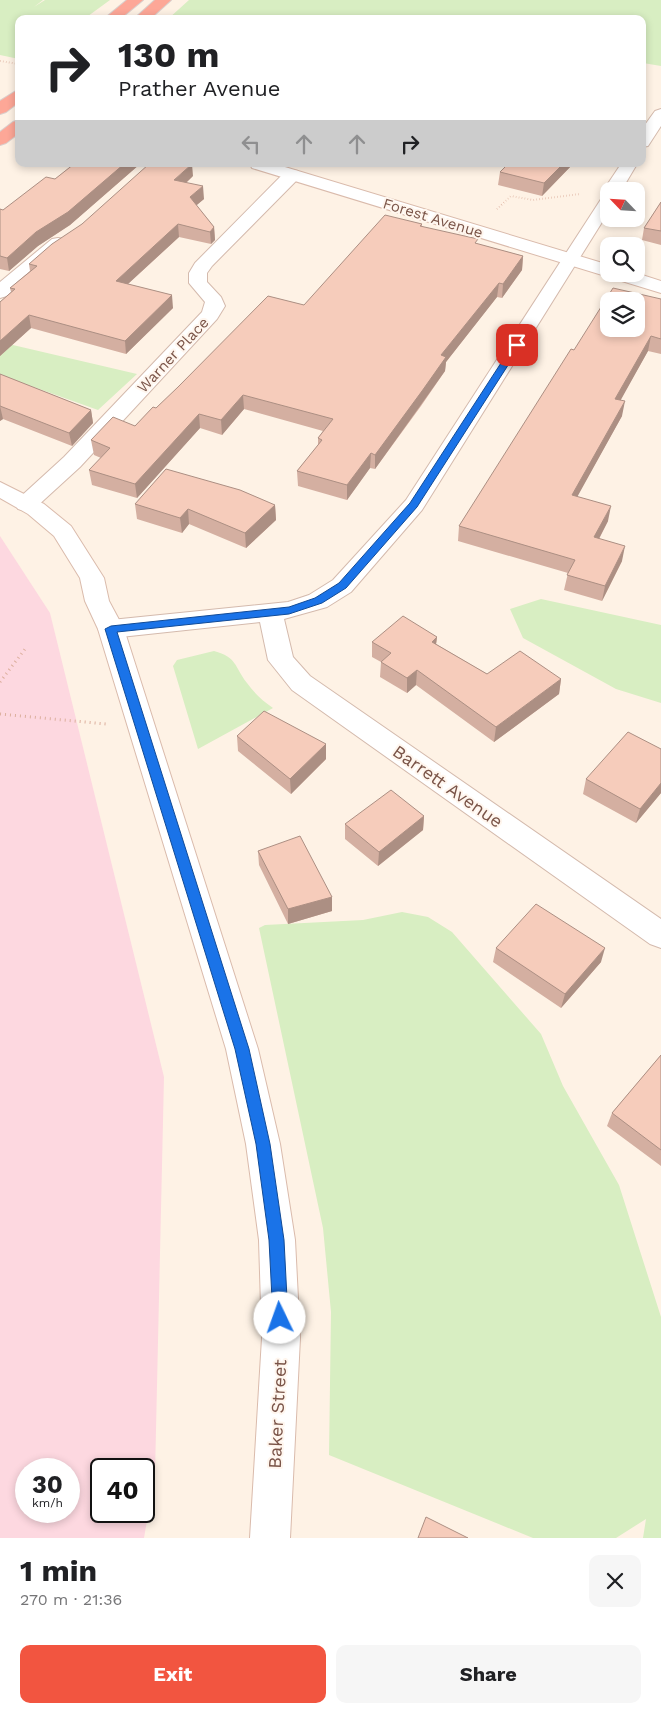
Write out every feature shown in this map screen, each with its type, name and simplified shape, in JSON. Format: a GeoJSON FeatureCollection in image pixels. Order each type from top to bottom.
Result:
{"type":"FeatureCollection","features":[{"type":"Feature","properties":{"kind":"highway"},"geometry":{"type":"LineString","coordinates":[[116,15],[136,0]]}},
{"type":"Feature","properties":{"kind":"highway"},"geometry":{"type":"LineString","coordinates":[[146,15],[164,0]]}},
{"type":"Feature","properties":{"kind":"highway"},"geometry":{"type":"LineString","coordinates":[[0,110],[15,97]]}},
{"type":"Feature","properties":{"kind":"highway"},"geometry":{"type":"LineString","coordinates":[[0,140],[15,128]]}},
{"type":"Feature","properties":{"kind":"street"},"geometry":{"type":"LineString","coordinates":[[646,136],[661,114]]}},
{"type":"Feature","properties":{"kind":"street","name":"Forest Avenue"},"geometry":{"type":"LineString","coordinates":[[267,167],[600,268]]}},
{"type":"Feature","properties":{"kind":"street"},"geometry":{"type":"LineString","coordinates":[[618,182],[627,167]]}},
{"type":"Feature","properties":{"kind":"street","name":"Warner Place"},"geometry":{"type":"LineString","coordinates":[[26,504],[72,462],[210,315],[215,306],[214,301],[198,283],[198,273],[204,263],[292,175]]}},
{"type":"Feature","properties":{"kind":"street"},"geometry":{"type":"LineString","coordinates":[[111,629],[289,610],[318,601],[342,586],[414,505],[600,212]]}},
{"type":"Feature","properties":{"kind":"street"},"geometry":{"type":"LineString","coordinates":[[0,292],[46,251],[72,234]]}},
{"type":"Feature","properties":{"kind":"street"},"geometry":{"type":"LineString","coordinates":[[644,282],[661,287]]}},
{"type":"Feature","properties":{"kind":"street","name":"Baker Street"},"geometry":{"type":"LineString","coordinates":[[0,489],[26,504],[63,531],[92,578],[97,601],[111,629],[242,1049],[263,1144],[277,1240],[281,1338],[270,1538]]}},
{"type":"Feature","properties":{"kind":"street","name":"Barrett Avenue"},"geometry":{"type":"LineString","coordinates":[[270,612],[281,660],[301,683],[661,935]]}},
{"type":"Feature","properties":{"kind":"path"},"geometry":{"type":"LineString","coordinates":[[0,61],[15,63]]}},
{"type":"Feature","properties":{"kind":"path"},"geometry":{"type":"LineString","coordinates":[[494,211],[511,196],[533,200],[581,194],[587,195]]}},
{"type":"Feature","properties":{"kind":"path"},"geometry":{"type":"LineString","coordinates":[[0,682],[25,649]]}},
{"type":"Feature","properties":{"kind":"path"},"geometry":{"type":"LineString","coordinates":[[0,714],[106,724]]}},
{"type":"Feature","properties":{"kind":"shaded area"},"geometry":{"type":"Polygon","coordinates":[[[0,536],[50,613],[164,1077],[155,1474],[155,1458],[90,1458],[90,1523],[147,1523],[144,1538],[0,1538],[0,536]]]}},
{"type":"Feature","properties":{"kind":"green space"},"geometry":{"type":"Polygon","coordinates":[[[0,0],[43,0],[34,7],[45,0],[110,0],[89,15],[15,15],[15,58],[0,55],[0,0]]]}},
{"type":"Feature","properties":{"kind":"green space"},"geometry":{"type":"Polygon","coordinates":[[[189,0],[661,0],[661,66],[646,64],[646,15],[172,15],[189,0]]]}},
{"type":"Feature","properties":{"kind":"green space"},"geometry":{"type":"Polygon","coordinates":[[[0,342],[137,374],[98,410],[0,375],[0,342]]]}},
{"type":"Feature","properties":{"kind":"green space"},"geometry":{"type":"Polygon","coordinates":[[[541,599],[661,625],[661,703],[616,689],[523,638],[510,609],[541,599]]]}},
{"type":"Feature","properties":{"kind":"green space"},"geometry":{"type":"Polygon","coordinates":[[[214,651],[231,659],[253,690],[273,708],[198,749],[173,666],[177,660],[214,651]]]}},
{"type":"Feature","properties":{"kind":"green space"},"geometry":{"type":"Polygon","coordinates":[[[402,912],[428,917],[452,932],[541,1034],[563,1086],[619,1185],[661,1317],[661,1538],[643,1538],[646,1519],[616,1538],[533,1538],[329,1455],[331,1312],[323,1228],[259,928],[265,925],[363,920],[402,912]]]}},
{"type":"Feature","properties":{"kind":"building"},"geometry":{"type":"Polygon","coordinates":[[[70,167],[120,167],[68,212],[36,232],[7,258],[0,256],[0,209],[3,210],[46,177],[55,179],[70,167]]]}},
{"type":"Feature","properties":{"kind":"building"},"geometry":{"type":"Polygon","coordinates":[[[146,167],[189,167],[174,180],[203,186],[190,197],[214,227],[210,232],[178,224],[116,281],[172,295],[125,341],[29,315],[0,341],[0,302],[15,289],[10,288],[37,266],[29,264],[52,244],[82,224],[146,167]]]}},
{"type":"Feature","properties":{"kind":"building"},"geometry":{"type":"Polygon","coordinates":[[[505,167],[560,167],[544,183],[500,172],[505,167]]]}},
{"type":"Feature","properties":{"kind":"building"},"geometry":{"type":"Polygon","coordinates":[[[661,202],[661,231],[644,228],[661,202]]]}},
{"type":"Feature","properties":{"kind":"building"},"geometry":{"type":"Polygon","coordinates":[[[385,215],[422,224],[420,226],[478,239],[475,243],[523,256],[503,284],[499,283],[441,355],[446,357],[422,391],[375,455],[371,453],[347,485],[297,471],[322,440],[318,438],[333,419],[243,395],[221,420],[199,414],[135,484],[89,470],[110,448],[91,440],[113,417],[135,426],[153,407],[156,408],[178,387],[268,296],[304,305],[385,215]]]}},
{"type":"Feature","properties":{"kind":"building"},"geometry":{"type":"Polygon","coordinates":[[[613,288],[630,292],[610,292],[613,288]]]}},
{"type":"Feature","properties":{"kind":"building"},"geometry":{"type":"Polygon","coordinates":[[[645,295],[661,299],[661,339],[651,336],[615,399],[625,401],[572,495],[611,506],[594,537],[625,546],[605,586],[567,575],[575,560],[459,526],[571,349],[574,350],[600,309],[600,337],[645,337],[645,295]]]}},
{"type":"Feature","properties":{"kind":"building"},"geometry":{"type":"Polygon","coordinates":[[[0,374],[91,410],[69,433],[0,406],[0,374]]]}},
{"type":"Feature","properties":{"kind":"building"},"geometry":{"type":"Polygon","coordinates":[[[166,469],[240,490],[275,505],[245,533],[188,509],[180,518],[135,504],[166,469]]]}},
{"type":"Feature","properties":{"kind":"building"},"geometry":{"type":"Polygon","coordinates":[[[403,616],[437,637],[432,642],[487,674],[520,651],[561,679],[496,727],[417,670],[407,678],[381,662],[391,653],[372,642],[403,616]]]}},
{"type":"Feature","properties":{"kind":"building"},"geometry":{"type":"Polygon","coordinates":[[[264,711],[326,744],[290,779],[237,736],[264,711]]]}},
{"type":"Feature","properties":{"kind":"building"},"geometry":{"type":"Polygon","coordinates":[[[628,732],[661,749],[661,783],[640,809],[586,779],[628,732]]]}},
{"type":"Feature","properties":{"kind":"building"},"geometry":{"type":"Polygon","coordinates":[[[391,790],[424,816],[379,852],[345,824],[391,790]]]}},
{"type":"Feature","properties":{"kind":"building"},"geometry":{"type":"Polygon","coordinates":[[[300,836],[332,897],[288,909],[258,851],[300,836]]]}},
{"type":"Feature","properties":{"kind":"building"},"geometry":{"type":"Polygon","coordinates":[[[536,904],[605,948],[565,994],[496,948],[536,904]]]}},
{"type":"Feature","properties":{"kind":"building"},"geometry":{"type":"Polygon","coordinates":[[[661,1055],[661,1150],[612,1113],[661,1055]]]}},
{"type":"Feature","properties":{"kind":"building"},"geometry":{"type":"Polygon","coordinates":[[[426,1517],[468,1538],[418,1538],[426,1517]]]}},
{"type":"Feature","properties":{"kind":"route"},"geometry":{"type":"LineString","coordinates":[[280,1318],[277,1240],[263,1144],[242,1049],[111,629],[289,610],[318,601],[342,586],[414,505],[517,345]]}}]}
